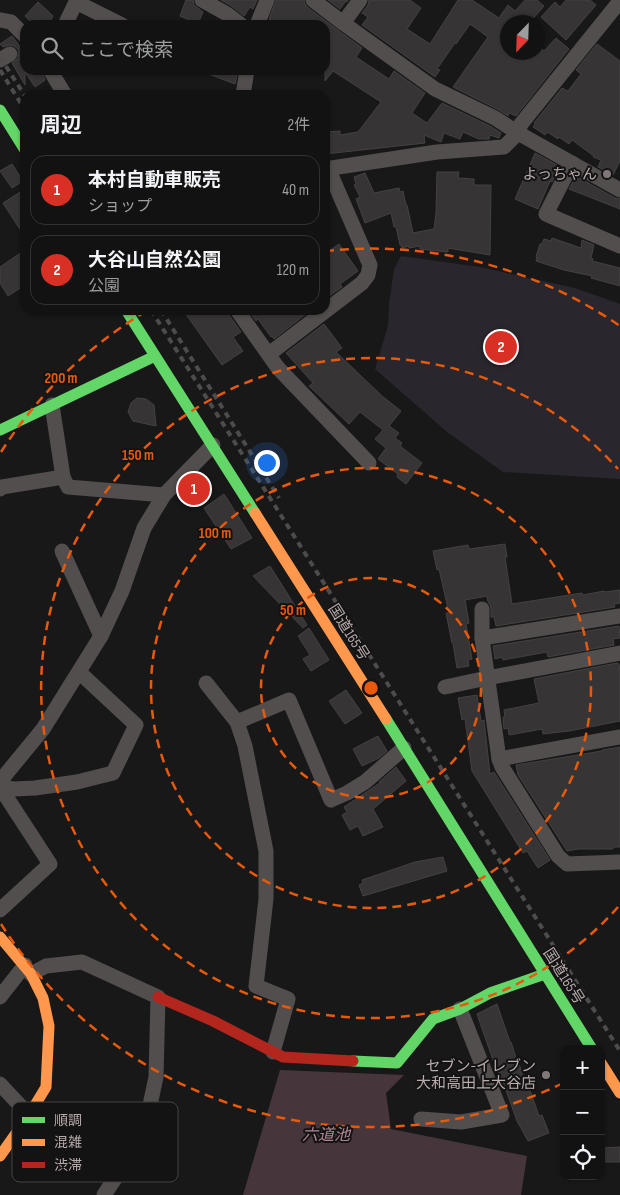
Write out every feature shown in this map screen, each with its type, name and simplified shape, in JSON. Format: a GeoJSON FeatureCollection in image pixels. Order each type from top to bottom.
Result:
{"type":"FeatureCollection","features":[{"type":"Feature","properties":{"kind":"main road"},"geometry":{"type":"LineString","coordinates":[[0,110],[20,142]]}},
{"type":"Feature","properties":{"kind":"main road","name":"国道165号"},"geometry":{"type":"LineString","coordinates":[[129,315],[213,445],[589,1045]]}},
{"type":"Feature","properties":{"kind":"main road"},"geometry":{"type":"LineString","coordinates":[[0,430],[155,356]]}},
{"type":"Feature","properties":{"kind":"main road"},"geometry":{"type":"LineString","coordinates":[[0,936],[28,970],[43,998],[49,1026],[46,1088],[37,1102]]}},
{"type":"Feature","properties":{"kind":"main road"},"geometry":{"type":"LineString","coordinates":[[158,997],[213,1021],[283,1057],[397,1063],[433,1019],[460,1009],[490,993],[545,974]]}},
{"type":"Feature","properties":{"kind":"main road"},"geometry":{"type":"LineString","coordinates":[[605,1069],[620,1093]]}},
{"type":"Feature","properties":{"kind":"main road"},"geometry":{"type":"LineString","coordinates":[[0,1156],[12,1139]]}},
{"type":"Feature","properties":{"kind":"street"},"geometry":{"type":"LineString","coordinates":[[202,0],[235,20]]}},
{"type":"Feature","properties":{"kind":"street"},"geometry":{"type":"LineString","coordinates":[[259,20],[267,0]]}},
{"type":"Feature","properties":{"kind":"street"},"geometry":{"type":"LineString","coordinates":[[313,0],[343,24],[435,89],[495,118],[518,133],[620,190]]}},
{"type":"Feature","properties":{"kind":"street"},"geometry":{"type":"LineString","coordinates":[[343,24],[360,0]]}},
{"type":"Feature","properties":{"kind":"street"},"geometry":{"type":"LineString","coordinates":[[330,167],[437,152],[504,147],[518,133],[521,124],[620,1]]}},
{"type":"Feature","properties":{"kind":"street"},"geometry":{"type":"LineString","coordinates":[[67,20],[76,2],[112,20]]}},
{"type":"Feature","properties":{"kind":"street"},"geometry":{"type":"LineString","coordinates":[[0,20],[12,22],[20,31]]}},
{"type":"Feature","properties":{"kind":"street"},"geometry":{"type":"LineString","coordinates":[[53,75],[62,90]]}},
{"type":"Feature","properties":{"kind":"street"},"geometry":{"type":"LineString","coordinates":[[244,90],[246,75]]}},
{"type":"Feature","properties":{"kind":"street"},"geometry":{"type":"LineString","coordinates":[[572,162],[546,214],[620,246]]}},
{"type":"Feature","properties":{"kind":"street"},"geometry":{"type":"LineString","coordinates":[[330,177],[370,265],[368,275],[362,283],[330,307]]}},
{"type":"Feature","properties":{"kind":"street"},"geometry":{"type":"LineString","coordinates":[[241,315],[278,368],[369,463]]}},
{"type":"Feature","properties":{"kind":"street"},"geometry":{"type":"LineString","coordinates":[[269,354],[320,315]]}},
{"type":"Feature","properties":{"kind":"street"},"geometry":{"type":"LineString","coordinates":[[52,405],[63,477],[68,487],[164,495]]}},
{"type":"Feature","properties":{"kind":"street"},"geometry":{"type":"LineString","coordinates":[[0,786],[6,774],[43,729],[101,636],[122,591],[144,528],[164,495],[213,445]]}},
{"type":"Feature","properties":{"kind":"street"},"geometry":{"type":"LineString","coordinates":[[0,489],[2,487],[63,477]]}},
{"type":"Feature","properties":{"kind":"street"},"geometry":{"type":"LineString","coordinates":[[62,551],[101,636]]}},
{"type":"Feature","properties":{"kind":"street"},"geometry":{"type":"LineString","coordinates":[[482,609],[482,638],[487,678],[499,759],[502,767],[558,856],[567,864],[620,862]]}},
{"type":"Feature","properties":{"kind":"street"},"geometry":{"type":"LineString","coordinates":[[482,638],[620,616]]}},
{"type":"Feature","properties":{"kind":"street"},"geometry":{"type":"LineString","coordinates":[[445,687],[620,653]]}},
{"type":"Feature","properties":{"kind":"street"},"geometry":{"type":"LineString","coordinates":[[0,786],[13,789],[35,788],[76,782],[113,773],[136,724],[79,672]]}},
{"type":"Feature","properties":{"kind":"street"},"geometry":{"type":"LineString","coordinates":[[206,683],[238,722],[245,746],[266,851],[266,899],[256,986],[288,999],[273,1052]]}},
{"type":"Feature","properties":{"kind":"street"},"geometry":{"type":"LineString","coordinates":[[238,722],[289,700],[331,800],[365,782],[404,748]]}},
{"type":"Feature","properties":{"kind":"street"},"geometry":{"type":"LineString","coordinates":[[499,759],[620,737]]}},
{"type":"Feature","properties":{"kind":"street"},"geometry":{"type":"LineString","coordinates":[[0,786],[50,864],[0,910]]}},
{"type":"Feature","properties":{"kind":"street"},"geometry":{"type":"LineString","coordinates":[[0,998],[28,970],[82,962],[158,997],[156,1077],[151,1102]]}},
{"type":"Feature","properties":{"kind":"street"},"geometry":{"type":"LineString","coordinates":[[421,1119],[461,1122],[502,1115],[460,1009]]}},
{"type":"Feature","properties":{"kind":"street"},"geometry":{"type":"LineString","coordinates":[[0,1084],[17,1102]]}},
{"type":"Feature","properties":{"kind":"street"},"geometry":{"type":"LineString","coordinates":[[104,1195],[113,1182]]}},
{"type":"Feature","properties":{"kind":"shaded area"},"geometry":{"type":"Polygon","coordinates":[[[401,256],[480,267],[575,288],[620,304],[620,479],[503,472],[447,432],[375,369],[388,326],[394,269],[401,256]]]}},
{"type":"Feature","properties":{"kind":"water","name":"六道池"},"geometry":{"type":"Polygon","coordinates":[[[280,1070],[404,1075],[386,1093],[391,1129],[527,1156],[521,1195],[243,1195],[280,1070]]]}},
{"type":"Feature","properties":{"kind":"building"},"geometry":{"type":"Polygon","coordinates":[[[186,0],[193,0],[194,5],[203,12],[200,20],[189,20],[180,16],[186,0]]]}},
{"type":"Feature","properties":{"kind":"building"},"geometry":{"type":"Polygon","coordinates":[[[221,0],[257,0],[253,9],[250,7],[244,16],[221,0]]]}},
{"type":"Feature","properties":{"kind":"building"},"geometry":{"type":"Polygon","coordinates":[[[276,0],[304,0],[307,7],[324,20],[271,20],[269,19],[276,0]]]}},
{"type":"Feature","properties":{"kind":"building"},"geometry":{"type":"Polygon","coordinates":[[[328,0],[348,0],[340,9],[328,0]]]}},
{"type":"Feature","properties":{"kind":"building"},"geometry":{"type":"Polygon","coordinates":[[[369,0],[410,0],[421,8],[407,29],[430,44],[458,0],[472,0],[499,18],[500,17],[500,60],[545,60],[545,50],[556,38],[569,49],[516,116],[509,113],[508,116],[453,87],[488,37],[470,24],[437,69],[440,70],[435,77],[362,25],[368,17],[362,13],[369,0]]]}},
{"type":"Feature","properties":{"kind":"building"},"geometry":{"type":"Polygon","coordinates":[[[525,0],[537,0],[544,6],[536,15],[501,15],[508,5],[515,11],[525,0]]]}},
{"type":"Feature","properties":{"kind":"building"},"geometry":{"type":"Polygon","coordinates":[[[566,0],[590,0],[596,5],[566,40],[545,21],[545,15],[543,15],[555,2],[560,7],[566,0]]]}},
{"type":"Feature","properties":{"kind":"building"},"geometry":{"type":"Polygon","coordinates":[[[38,2],[53,16],[51,20],[29,20],[25,16],[38,2]]]}},
{"type":"Feature","properties":{"kind":"building"},"geometry":{"type":"Polygon","coordinates":[[[330,24],[362,48],[356,57],[389,79],[394,71],[425,93],[412,113],[427,123],[442,103],[501,133],[499,138],[490,135],[489,139],[479,139],[463,132],[460,139],[444,133],[441,142],[424,135],[425,143],[330,153],[330,132],[340,131],[340,135],[358,132],[381,102],[333,71],[330,75],[330,24]]]}},
{"type":"Feature","properties":{"kind":"building"},"geometry":{"type":"Polygon","coordinates":[[[12,36],[20,47],[20,75],[25,75],[25,85],[12,63],[18,58],[18,49],[10,45],[3,47],[0,44],[12,36]]]}},
{"type":"Feature","properties":{"kind":"building"},"geometry":{"type":"Polygon","coordinates":[[[597,44],[620,61],[620,161],[613,175],[598,167],[601,160],[593,157],[572,140],[569,144],[547,132],[545,135],[533,127],[534,123],[562,88],[568,91],[581,74],[576,70],[597,44]]]}},
{"type":"Feature","properties":{"kind":"building"},"geometry":{"type":"Polygon","coordinates":[[[27,75],[43,75],[45,80],[35,87],[27,75]]]}},
{"type":"Feature","properties":{"kind":"building"},"geometry":{"type":"Polygon","coordinates":[[[211,75],[237,75],[235,84],[211,75]]]}},
{"type":"Feature","properties":{"kind":"building"},"geometry":{"type":"Polygon","coordinates":[[[535,153],[557,165],[556,168],[558,169],[552,182],[550,181],[538,209],[515,199],[535,153]]]}},
{"type":"Feature","properties":{"kind":"building"},"geometry":{"type":"Polygon","coordinates":[[[12,164],[20,176],[20,183],[12,188],[0,171],[12,164]]]}},
{"type":"Feature","properties":{"kind":"building"},"geometry":{"type":"Polygon","coordinates":[[[437,172],[459,172],[458,178],[474,179],[474,185],[491,185],[490,255],[448,248],[448,252],[420,249],[420,246],[402,248],[391,213],[365,223],[356,199],[360,197],[354,185],[356,184],[354,177],[365,173],[374,193],[399,188],[400,192],[403,191],[413,233],[434,229],[437,172]]]}},
{"type":"Feature","properties":{"kind":"building"},"geometry":{"type":"Polygon","coordinates":[[[576,176],[620,199],[620,209],[569,189],[576,176]]]}},
{"type":"Feature","properties":{"kind":"building"},"geometry":{"type":"Polygon","coordinates":[[[20,192],[20,229],[3,203],[20,192]]]}},
{"type":"Feature","properties":{"kind":"building"},"geometry":{"type":"Polygon","coordinates":[[[552,238],[581,248],[582,240],[594,245],[592,261],[620,268],[620,286],[591,278],[592,276],[536,261],[540,244],[542,244],[544,239],[551,241],[552,238]]]}},
{"type":"Feature","properties":{"kind":"building"},"geometry":{"type":"Polygon","coordinates":[[[339,244],[358,271],[340,284],[342,287],[330,295],[330,250],[339,244]]]}},
{"type":"Feature","properties":{"kind":"building"},"geometry":{"type":"Polygon","coordinates":[[[20,253],[20,288],[8,296],[0,283],[0,267],[20,253]]]}},
{"type":"Feature","properties":{"kind":"building"},"geometry":{"type":"Polygon","coordinates":[[[187,315],[229,315],[241,332],[233,337],[243,351],[222,365],[187,315]]]}},
{"type":"Feature","properties":{"kind":"building"},"geometry":{"type":"Polygon","coordinates":[[[252,315],[305,315],[274,339],[258,319],[256,321],[252,315]]]}},
{"type":"Feature","properties":{"kind":"building"},"geometry":{"type":"Polygon","coordinates":[[[324,324],[342,348],[336,352],[382,396],[401,411],[389,426],[399,433],[395,438],[402,443],[400,446],[422,463],[406,484],[397,477],[398,474],[378,459],[386,448],[375,439],[383,430],[360,412],[349,424],[309,386],[313,383],[286,353],[324,324]]]}},
{"type":"Feature","properties":{"kind":"building"},"geometry":{"type":"Polygon","coordinates":[[[137,398],[146,399],[154,405],[156,426],[133,421],[128,412],[131,403],[137,398]]]}},
{"type":"Feature","properties":{"kind":"building"},"geometry":{"type":"Polygon","coordinates":[[[195,477],[204,492],[193,500],[184,488],[195,477]]]}},
{"type":"Feature","properties":{"kind":"building"},"geometry":{"type":"Polygon","coordinates":[[[224,494],[252,538],[231,549],[204,508],[224,494]]]}},
{"type":"Feature","properties":{"kind":"building"},"geometry":{"type":"Polygon","coordinates":[[[505,544],[507,557],[505,557],[512,604],[582,593],[583,595],[620,590],[620,603],[614,604],[615,607],[496,626],[494,617],[491,617],[487,596],[465,600],[469,623],[466,624],[472,659],[468,660],[469,666],[457,668],[446,613],[449,613],[433,551],[468,545],[469,549],[505,544]]]}},
{"type":"Feature","properties":{"kind":"building"},"geometry":{"type":"Polygon","coordinates":[[[270,566],[307,625],[303,628],[253,576],[270,566]]]}},
{"type":"Feature","properties":{"kind":"building"},"geometry":{"type":"Polygon","coordinates":[[[619,626],[620,638],[613,639],[614,645],[548,657],[547,652],[503,660],[502,657],[495,659],[493,646],[619,626]]]}},
{"type":"Feature","properties":{"kind":"building"},"geometry":{"type":"Polygon","coordinates":[[[309,628],[329,660],[311,671],[303,659],[310,655],[298,636],[309,628]]]}},
{"type":"Feature","properties":{"kind":"building"},"geometry":{"type":"Polygon","coordinates":[[[619,664],[620,671],[620,721],[543,734],[542,729],[509,735],[508,728],[504,729],[504,710],[539,703],[534,679],[619,664]]]}},
{"type":"Feature","properties":{"kind":"building"},"geometry":{"type":"Polygon","coordinates":[[[346,690],[362,713],[345,724],[329,701],[346,690]]]}},
{"type":"Feature","properties":{"kind":"building"},"geometry":{"type":"Polygon","coordinates":[[[477,695],[481,721],[484,720],[490,774],[494,772],[550,860],[538,868],[527,851],[523,853],[472,771],[465,719],[462,720],[458,698],[477,695]]]}},
{"type":"Feature","properties":{"kind":"building"},"geometry":{"type":"Polygon","coordinates":[[[378,736],[387,751],[379,758],[362,766],[353,749],[378,736]]]}},
{"type":"Feature","properties":{"kind":"building"},"geometry":{"type":"Polygon","coordinates":[[[620,747],[620,847],[567,851],[518,775],[516,765],[620,747]]]}},
{"type":"Feature","properties":{"kind":"building"},"geometry":{"type":"Polygon","coordinates":[[[396,767],[406,781],[373,809],[383,827],[363,836],[358,826],[350,830],[342,815],[347,812],[344,807],[380,783],[396,767]]]}},
{"type":"Feature","properties":{"kind":"building"},"geometry":{"type":"Polygon","coordinates":[[[443,857],[447,871],[363,896],[359,885],[363,883],[362,880],[415,862],[443,857]]]}},
{"type":"Feature","properties":{"kind":"building"},"geometry":{"type":"Polygon","coordinates":[[[497,1004],[524,1080],[539,1116],[542,1115],[549,1133],[528,1141],[517,1121],[477,1014],[497,1004]]]}},
{"type":"Feature","properties":{"kind":"building"},"geometry":{"type":"Polygon","coordinates":[[[620,1147],[620,1162],[605,1162],[605,1148],[620,1147]]]}},
{"type":"Feature","properties":{"kind":"railway"},"geometry":{"type":"LineString","coordinates":[[0,57],[21,90]]}},
{"type":"Feature","properties":{"kind":"railway"},"geometry":{"type":"LineString","coordinates":[[0,70],[20,102]]}},
{"type":"Feature","properties":{"kind":"railway"},"geometry":{"type":"LineString","coordinates":[[154,315],[620,1051]]}},
{"type":"Feature","properties":{"kind":"railway"},"geometry":{"type":"LineString","coordinates":[[164,315],[279,498]]}},
{"type":"Feature","properties":{"kind":"traffic: fast"},"geometry":{"type":"LineString","coordinates":[[0,110],[20,142]]}},
{"type":"Feature","properties":{"kind":"traffic: fast"},"geometry":{"type":"LineString","coordinates":[[129,315],[255,513]]}},
{"type":"Feature","properties":{"kind":"traffic: fast"},"geometry":{"type":"LineString","coordinates":[[0,430],[155,356]]}},
{"type":"Feature","properties":{"kind":"traffic: fast"},"geometry":{"type":"LineString","coordinates":[[386,719],[590,1045]]}},
{"type":"Feature","properties":{"kind":"traffic: fast"},"geometry":{"type":"LineString","coordinates":[[353,1061],[397,1063],[433,1019],[460,1009],[490,993],[545,974]]}},
{"type":"Feature","properties":{"kind":"traffic: slow"},"geometry":{"type":"LineString","coordinates":[[255,513],[386,719]]}},
{"type":"Feature","properties":{"kind":"traffic: slow"},"geometry":{"type":"LineString","coordinates":[[0,937],[31,974],[43,998],[49,1026],[46,1087],[37,1102]]}},
{"type":"Feature","properties":{"kind":"traffic: slow"},"geometry":{"type":"LineString","coordinates":[[605,1069],[620,1093]]}},
{"type":"Feature","properties":{"kind":"traffic: slow"},"geometry":{"type":"LineString","coordinates":[[0,1156],[12,1139]]}},
{"type":"Feature","properties":{"kind":"traffic: jam"},"geometry":{"type":"LineString","coordinates":[[158,997],[213,1021],[283,1057],[353,1061]]}},
{"type":"Feature","properties":{"kind":"place","name":"よっちゃん"},"geometry":{"type":"Point","coordinates":[607,174]}},
{"type":"Feature","properties":{"kind":"place","name":"大谷山自然公園"},"geometry":{"type":"Point","coordinates":[501,347]}},
{"type":"Feature","properties":{"kind":"place","name":"本村自動車販売"},"geometry":{"type":"Point","coordinates":[194,489]}},
{"type":"Feature","properties":{"kind":"place","name":"セブン-イレブン 大和高田上大谷店"},"geometry":{"type":"Point","coordinates":[546,1075]}}]}
